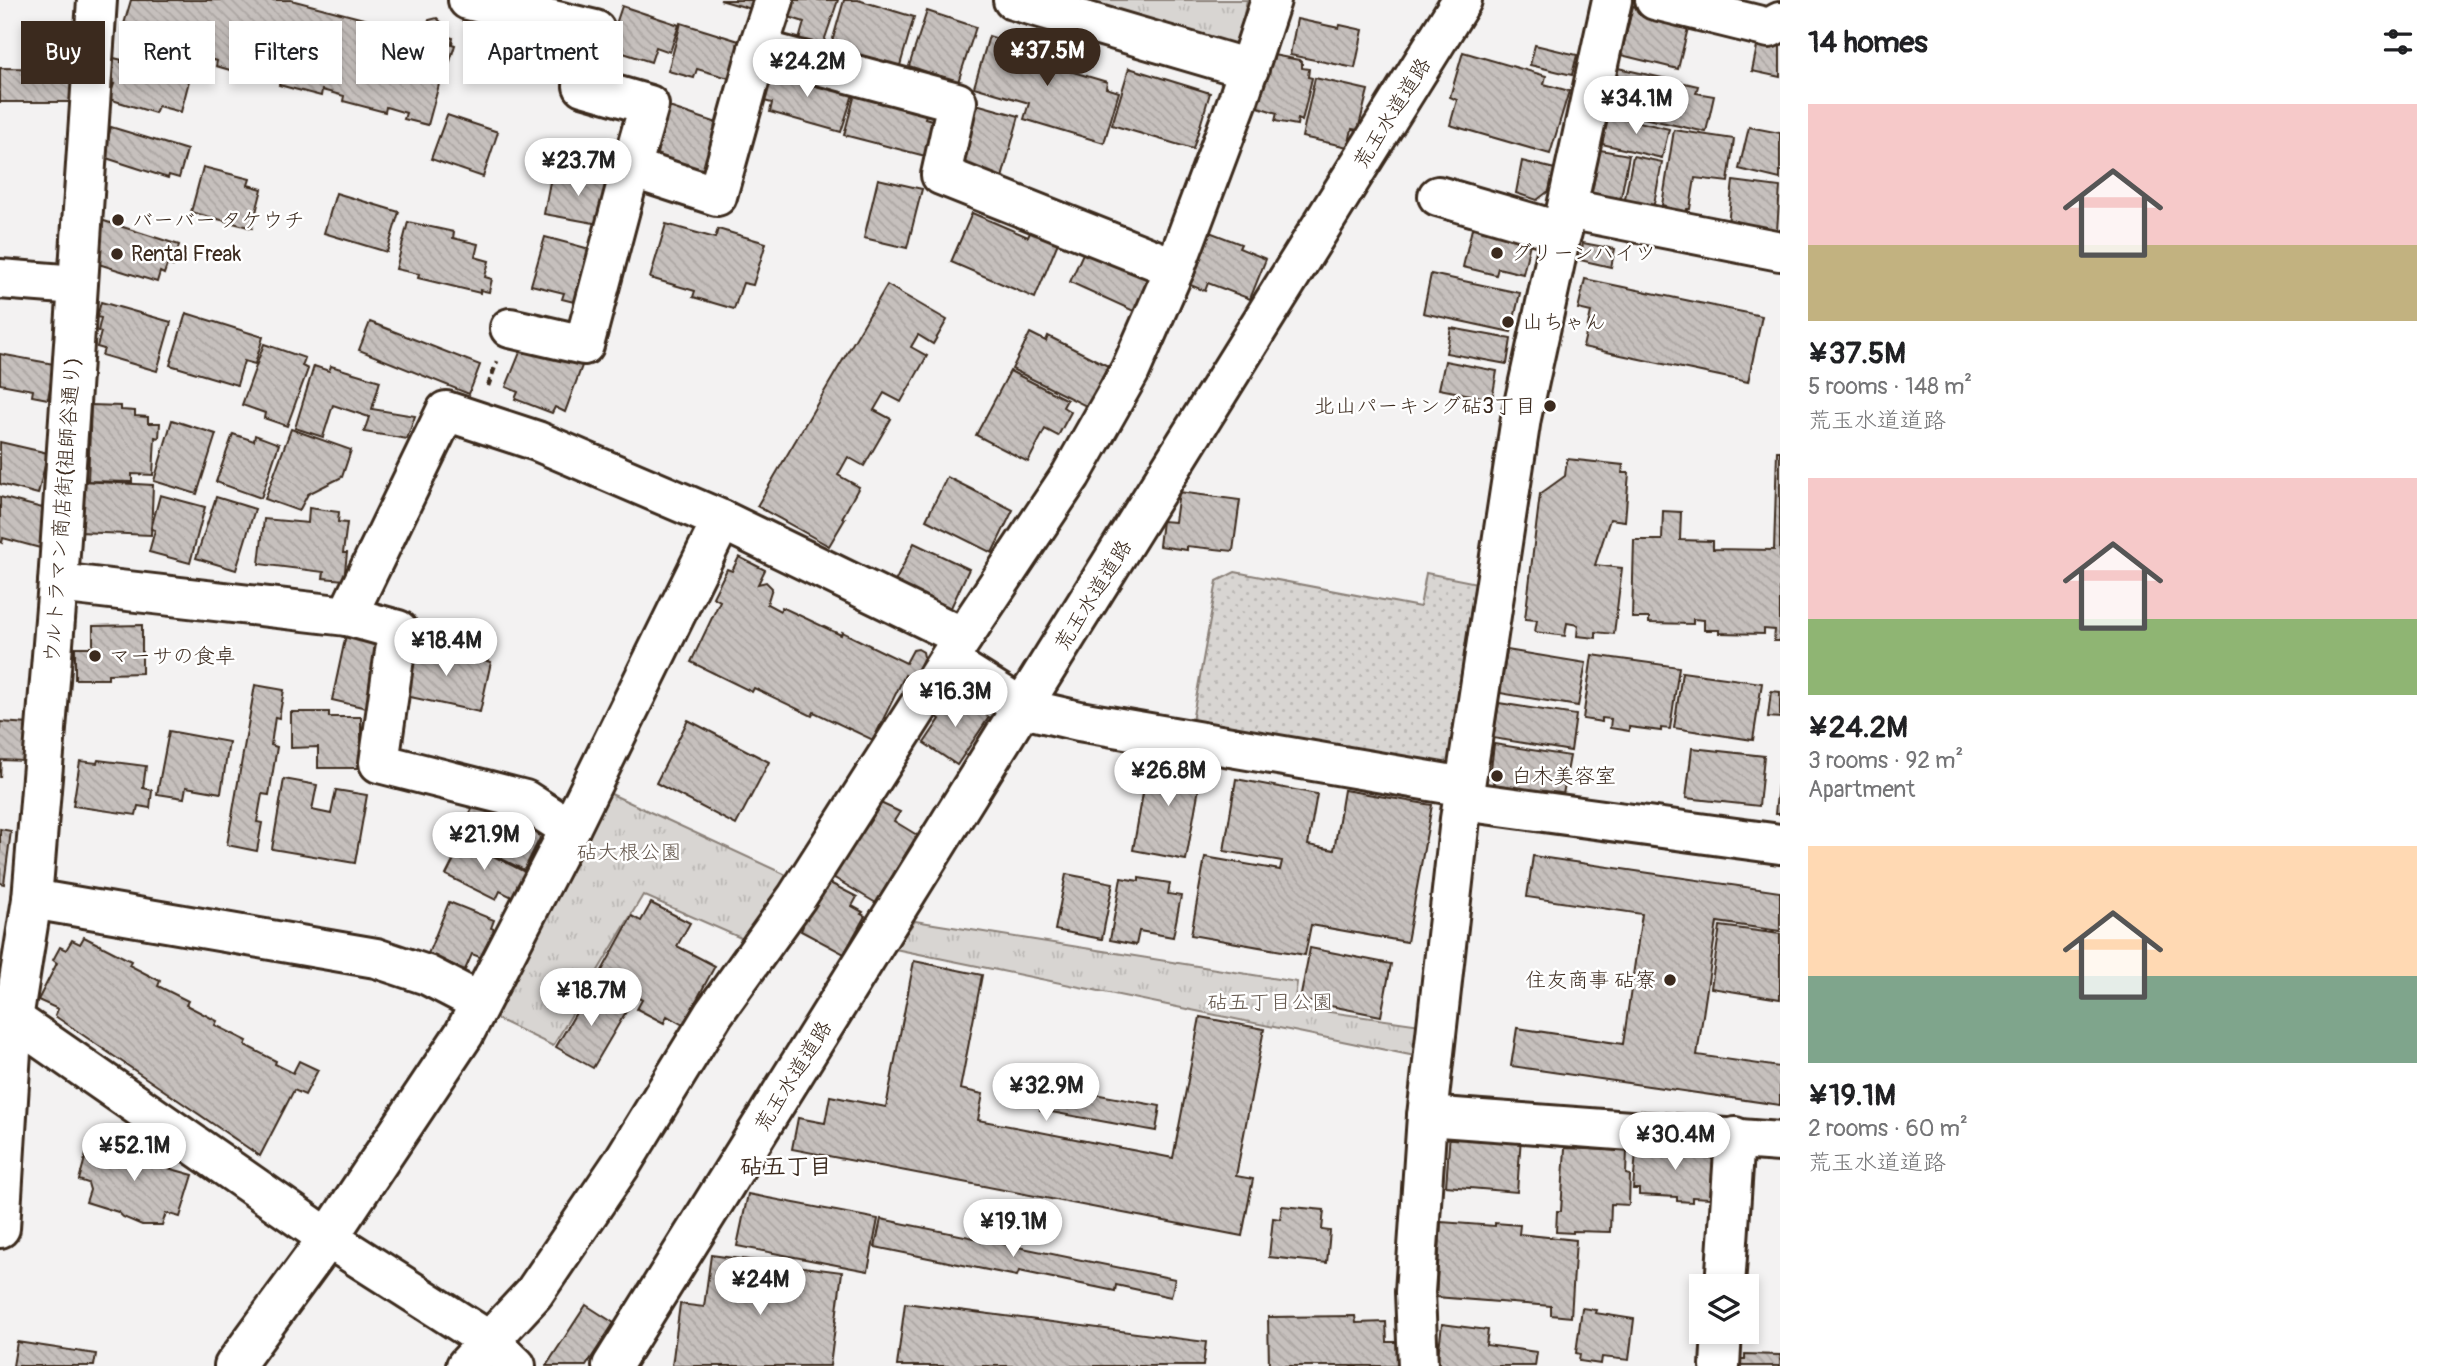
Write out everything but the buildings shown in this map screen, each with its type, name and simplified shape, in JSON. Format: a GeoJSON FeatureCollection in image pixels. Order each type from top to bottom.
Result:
{"type":"FeatureCollection","features":[{"type":"Feature","properties":{"kind":"street","name":"ウルトラマン商店街(祖師谷通り)"},"geometry":{"type":"LineString","coordinates":[[0,1228],[7,1012],[32,899],[58,583],[97,0]]}},
{"type":"Feature","properties":{"kind":"street"},"geometry":{"type":"LineString","coordinates":[[468,0],[595,30],[583,86],[649,105],[584,345],[510,328]]}},
{"type":"Feature","properties":{"kind":"street"},"geometry":{"type":"LineString","coordinates":[[631,168],[717,195],[774,0]]}},
{"type":"Feature","properties":{"kind":"street"},"geometry":{"type":"LineString","coordinates":[[1013,0],[1248,69]]}},
{"type":"Feature","properties":{"kind":"street"},"geometry":{"type":"LineString","coordinates":[[7,1012],[328,1238],[491,1358],[622,1163],[714,1013],[797,897],[1077,463],[1129,370],[1175,268],[1248,69],[1270,0]]}},
{"type":"Feature","properties":{"kind":"street","name":"荒玉水道道路"},"geometry":{"type":"LineString","coordinates":[[612,1366],[1462,0]]}},
{"type":"Feature","properties":{"kind":"street"},"geometry":{"type":"LineString","coordinates":[[1418,1366],[1415,1292],[1427,1116],[1464,794],[1521,418],[1612,0]]}},
{"type":"Feature","properties":{"kind":"street"},"geometry":{"type":"LineString","coordinates":[[1655,0],[1769,28],[1780,22]]}},
{"type":"Feature","properties":{"kind":"street"},"geometry":{"type":"LineString","coordinates":[[758,49],[957,102],[940,175],[1175,268]]}},
{"type":"Feature","properties":{"kind":"street"},"geometry":{"type":"LineString","coordinates":[[1438,195],[1565,221],[1780,251]]}},
{"type":"Feature","properties":{"kind":"street"},"geometry":{"type":"LineString","coordinates":[[0,279],[77,285]]}},
{"type":"Feature","properties":{"kind":"street"},"geometry":{"type":"LineString","coordinates":[[347,616],[446,411],[537,441],[722,520],[955,649],[1023,708],[1464,794],[1780,844]]}},
{"type":"Feature","properties":{"kind":"street"},"geometry":{"type":"LineString","coordinates":[[234,1366],[328,1238],[464,1034],[570,829],[722,520]]}},
{"type":"Feature","properties":{"kind":"street"},"geometry":{"type":"LineString","coordinates":[[58,583],[347,616],[398,630],[379,763],[525,800],[570,829]]}},
{"type":"Feature","properties":{"kind":"street"},"geometry":{"type":"LineString","coordinates":[[32,899],[376,958],[428,975],[480,1002]]}},
{"type":"Feature","properties":{"kind":"street"},"geometry":{"type":"LineString","coordinates":[[1427,1116],[1780,1142]]}},
{"type":"Feature","properties":{"kind":"street"},"geometry":{"type":"LineString","coordinates":[[1726,1274],[1735,1137]]}},
{"type":"Feature","properties":{"kind":"street"},"geometry":{"type":"LineString","coordinates":[[1720,1366],[1721,1344]]}},
{"type":"Feature","properties":{"kind":"path"},"geometry":{"type":"LineString","coordinates":[[475,421],[510,328]]}},
{"type":"Feature","properties":{"kind":"green space"},"geometry":{"type":"Polygon","coordinates":[[[1071,0],[1247,0],[1235,56],[1071,0]]]}},
{"type":"Feature","properties":{"kind":"green space"},"geometry":{"type":"Polygon","coordinates":[[[1235,572],[1420,607],[1426,573],[1482,584],[1457,769],[1191,727],[1217,581],[1235,572]]]}},
{"type":"Feature","properties":{"kind":"green space","name":"砧大根公園"},"geometry":{"type":"Polygon","coordinates":[[[609,793],[795,879],[750,942],[643,895],[553,1046],[493,1017],[609,793]]]}},
{"type":"Feature","properties":{"kind":"green space","name":"砧五丁目公園"},"geometry":{"type":"Polygon","coordinates":[[[915,921],[1297,982],[1294,1007],[1421,1025],[1415,1056],[895,949],[915,921]]]}},
{"type":"Feature","properties":{"kind":"place","name":"バーバー タケウチ"},"geometry":{"type":"Point","coordinates":[118,220]}},
{"type":"Feature","properties":{"kind":"place","name":"グリーンハイツ"},"geometry":{"type":"Point","coordinates":[1497,253]}},
{"type":"Feature","properties":{"kind":"place","name":"Rental Freak"},"geometry":{"type":"Point","coordinates":[117,254]}},
{"type":"Feature","properties":{"kind":"place","name":"山ちゃん"},"geometry":{"type":"Point","coordinates":[1508,322]}},
{"type":"Feature","properties":{"kind":"place","name":"北山パーキング砧3丁目"},"geometry":{"type":"Point","coordinates":[1550,406]}},
{"type":"Feature","properties":{"kind":"place","name":"マーサの食卓"},"geometry":{"type":"Point","coordinates":[95,656]}},
{"type":"Feature","properties":{"kind":"place","name":"白木美容室"},"geometry":{"type":"Point","coordinates":[1497,776]}},
{"type":"Feature","properties":{"kind":"place","name":"住友商事 砧寮"},"geometry":{"type":"Point","coordinates":[1670,980]}},
{"type":"Feature","properties":{"kind":"district","name":"砧五丁目"},"geometry":{"type":"Point","coordinates":[786,1166]}}]}
